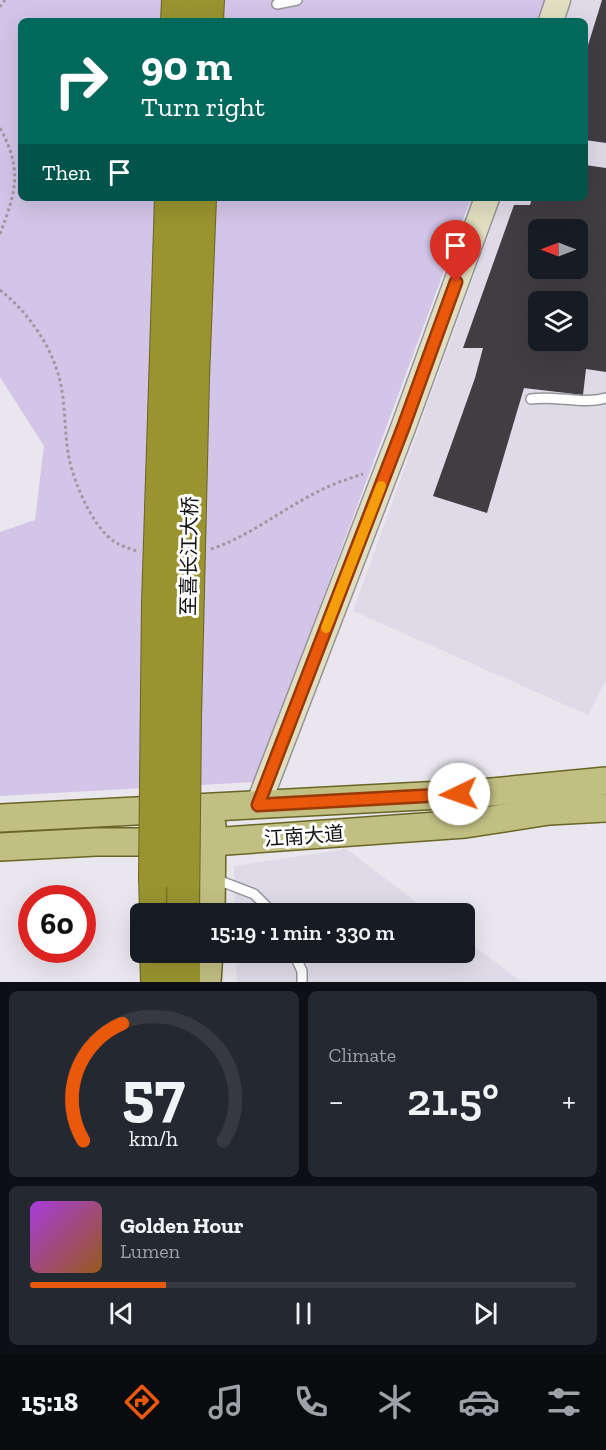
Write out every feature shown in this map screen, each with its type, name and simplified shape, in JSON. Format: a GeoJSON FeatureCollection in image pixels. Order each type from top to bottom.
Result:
{"type":"FeatureCollection","features":[{"type":"Feature","properties":{"kind":"highway"},"geometry":{"type":"LineString","coordinates":[[177,18],[178,0]]}},
{"type":"Feature","properties":{"kind":"highway"},"geometry":{"type":"LineString","coordinates":[[207,18],[208,0]]}},
{"type":"Feature","properties":{"kind":"highway","name":"至喜长江大桥"},"geometry":{"type":"LineString","coordinates":[[156,903],[158,603],[171,201]]}},
{"type":"Feature","properties":{"kind":"highway","name":"至喜长江大桥"},"geometry":{"type":"LineString","coordinates":[[183,903],[192,413],[200,201]]}},
{"type":"Feature","properties":{"kind":"highway"},"geometry":{"type":"LineString","coordinates":[[156,963],[157,982]]}},
{"type":"Feature","properties":{"kind":"highway"},"geometry":{"type":"LineString","coordinates":[[184,963],[184,982]]}},
{"type":"Feature","properties":{"kind":"main road","name":"江南大道"},"geometry":{"type":"LineString","coordinates":[[0,818],[481,793],[606,781]]}},
{"type":"Feature","properties":{"kind":"main road"},"geometry":{"type":"LineString","coordinates":[[211,903],[212,806]]}},
{"type":"Feature","properties":{"kind":"main road","name":"江南大道"},"geometry":{"type":"LineString","coordinates":[[0,847],[96,842],[212,842],[465,824],[549,811],[606,808]]}},
{"type":"Feature","properties":{"kind":"main road"},"geometry":{"type":"LineString","coordinates":[[144,809],[146,903]]}},
{"type":"Feature","properties":{"kind":"main road"},"geometry":{"type":"LineString","coordinates":[[147,963],[148,982]]}},
{"type":"Feature","properties":{"kind":"main road"},"geometry":{"type":"LineString","coordinates":[[207,982],[208,963]]}},
{"type":"Feature","properties":{"kind":"street"},"geometry":{"type":"LineString","coordinates":[[552,18],[558,0]]}},
{"type":"Feature","properties":{"kind":"street"},"geometry":{"type":"LineString","coordinates":[[258,805],[403,428],[485,201]]}},
{"type":"Feature","properties":{"kind":"lane"},"geometry":{"type":"LineString","coordinates":[[277,4],[297,0]]}},
{"type":"Feature","properties":{"kind":"lane"},"geometry":{"type":"LineString","coordinates":[[531,399],[544,397],[583,400],[606,398]]}},
{"type":"Feature","properties":{"kind":"lane"},"geometry":{"type":"LineString","coordinates":[[212,879],[254,894],[263,903]]}},
{"type":"Feature","properties":{"kind":"lane"},"geometry":{"type":"LineString","coordinates":[[298,963],[302,971],[302,982]]}},
{"type":"Feature","properties":{"kind":"path"},"geometry":{"type":"LineString","coordinates":[[0,7],[5,0]]}},
{"type":"Feature","properties":{"kind":"path"},"geometry":{"type":"LineString","coordinates":[[0,128],[11,152],[16,178],[11,204],[0,234]]}},
{"type":"Feature","properties":{"kind":"shaded area"},"geometry":{"type":"Polygon","coordinates":[[[0,0],[545,0],[538,18],[18,18],[18,201],[470,201],[255,782],[0,796],[0,532],[35,520],[44,446],[0,377],[0,0]]]}},
{"type":"Feature","properties":{"kind":"shaded area"},"geometry":{"type":"Polygon","coordinates":[[[572,0],[606,0],[606,680],[588,715],[353,611],[501,201],[588,201],[588,18],[566,18],[572,0]]]}},
{"type":"Feature","properties":{"kind":"shaded area"},"geometry":{"type":"Polygon","coordinates":[[[346,849],[418,903],[235,903],[234,866],[346,849]]]}},
{"type":"Feature","properties":{"kind":"shaded area"},"geometry":{"type":"Polygon","coordinates":[[[475,947],[522,982],[237,982],[236,963],[475,963],[475,947]]]}},
{"type":"Feature","properties":{"kind":"building"},"geometry":{"type":"Polygon","coordinates":[[[602,0],[606,0],[606,143],[588,140],[588,45],[602,0]]]}},
{"type":"Feature","properties":{"kind":"building"},"geometry":{"type":"Polygon","coordinates":[[[588,165],[606,168],[606,372],[586,369],[583,395],[524,388],[487,513],[433,496],[475,378],[483,348],[463,348],[514,205],[530,205],[531,201],[588,201],[588,165]]]}},
{"type":"Feature","properties":{"kind":"slow traffic"},"geometry":{"type":"LineString","coordinates":[[326,628],[381,486]]}},
{"type":"Feature","properties":{"kind":"route"},"geometry":{"type":"LineString","coordinates":[[456,282],[403,428],[258,805],[459,794]]}}]}
